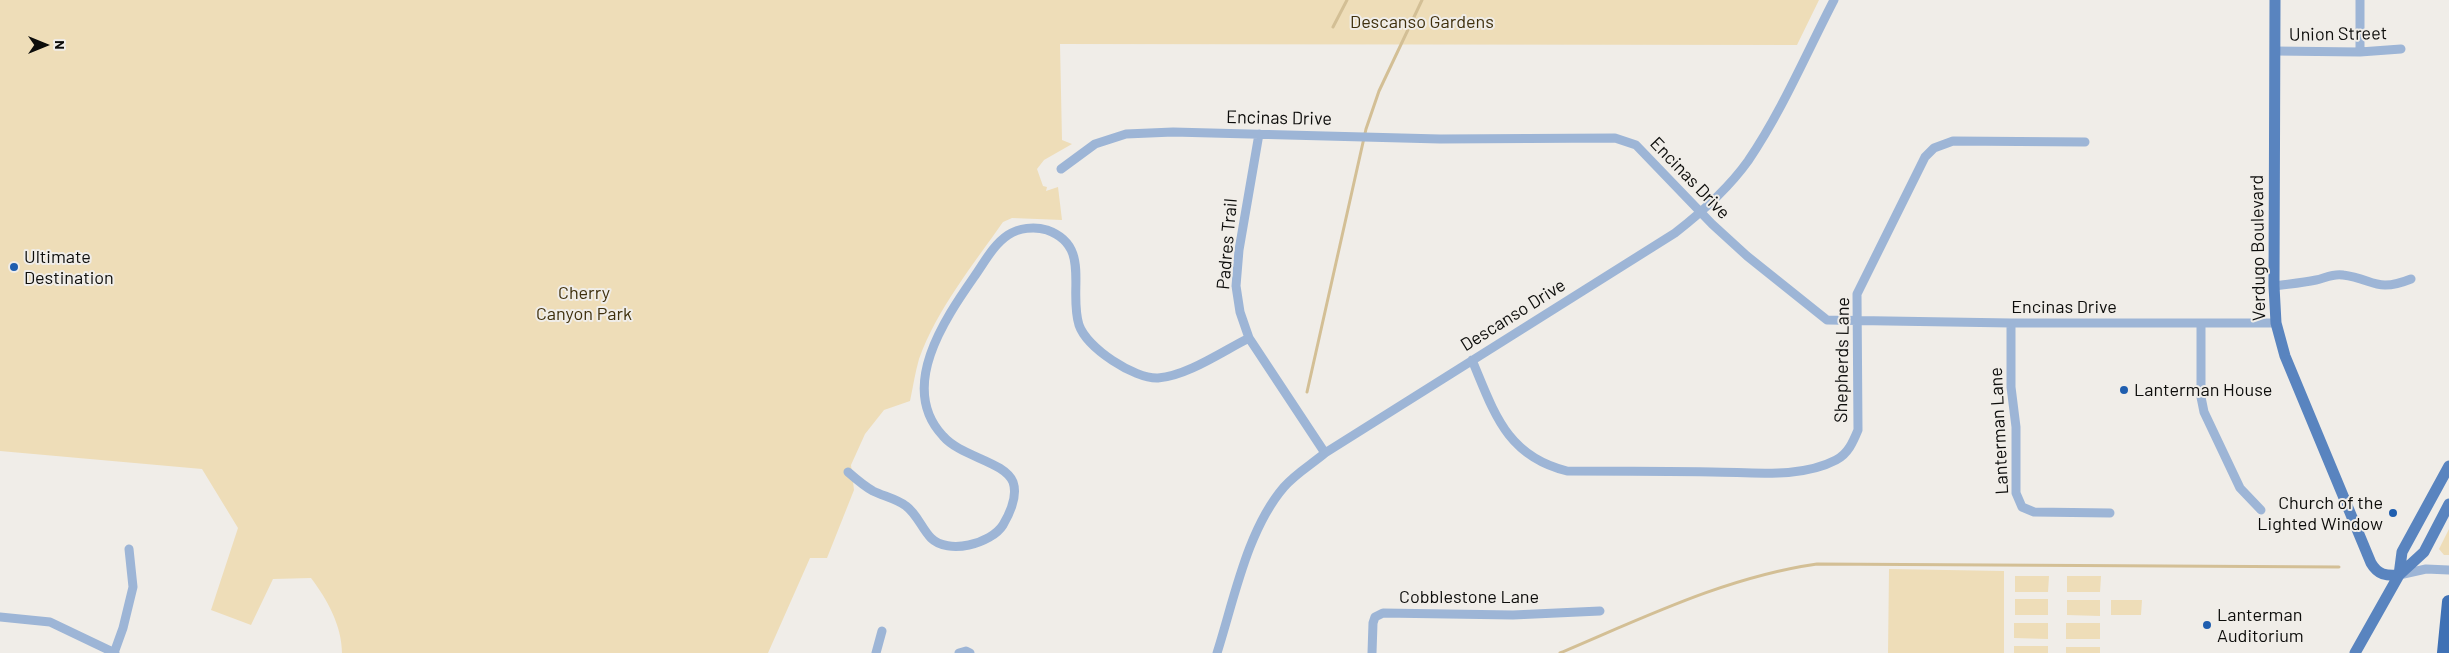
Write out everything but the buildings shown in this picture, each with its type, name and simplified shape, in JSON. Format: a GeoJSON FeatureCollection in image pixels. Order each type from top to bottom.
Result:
{"type":"FeatureCollection","features":[{"type":"Feature","properties":{"kind":"highway"},"geometry":{"type":"LineString","coordinates":[[2444,653],[2449,602]]}},
{"type":"Feature","properties":{"kind":"main road","name":"Verdugo Boulevard"},"geometry":{"type":"LineString","coordinates":[[2276,0],[2274,286],[2276,323],[2296,384],[2371,563],[2378,572],[2389,576],[2399,575]]}},
{"type":"Feature","properties":{"kind":"main road"},"geometry":{"type":"LineString","coordinates":[[2399,575],[2402,552],[2449,466]]}},
{"type":"Feature","properties":{"kind":"main road"},"geometry":{"type":"LineString","coordinates":[[2356,653],[2399,575],[2424,552],[2449,504]]}},
{"type":"Feature","properties":{"kind":"street","name":"Descanso Drive"},"geometry":{"type":"LineString","coordinates":[[1217,653],[1250,548],[1266,512],[1284,486],[1325,453],[1675,233],[1700,213],[1734,177],[1766,133],[1834,0]]}},
{"type":"Feature","properties":{"kind":"street"},"geometry":{"type":"LineString","coordinates":[[2360,0],[2360,52]]}},
{"type":"Feature","properties":{"kind":"street","name":"Union Street"},"geometry":{"type":"LineString","coordinates":[[2275,51],[2360,52],[2401,49]]}},
{"type":"Feature","properties":{"kind":"street","name":"Encinas Drive"},"geometry":{"type":"LineString","coordinates":[[1061,169],[1095,144],[1126,134],[1172,132],[1440,139],[1616,138],[1636,145],[1700,213],[1747,256],[1824,318],[1857,321],[2011,323],[2276,323]]}},
{"type":"Feature","properties":{"kind":"street","name":"Padres Trail"},"geometry":{"type":"LineString","coordinates":[[1260,134],[1239,250],[1236,286],[1240,312],[1249,338],[1325,453]]}},
{"type":"Feature","properties":{"kind":"street","name":"Shepherds Lane"},"geometry":{"type":"LineString","coordinates":[[1472,360],[1498,418],[1512,440],[1521,450],[1547,466],[1567,471],[1798,470],[1823,466],[1838,459],[1850,447],[1858,430],[1857,294],[1925,157],[1934,148],[1960,141],[2085,142]]}},
{"type":"Feature","properties":{"kind":"street"},"geometry":{"type":"LineString","coordinates":[[848,472],[871,490],[906,506],[933,540],[950,545],[970,546],[986,541],[999,531],[1009,515],[1014,499],[1013,483],[1006,472],[992,463],[956,448],[942,435],[930,418],[925,400],[924,379],[928,359],[940,332],[960,297],[994,248],[1008,235],[1023,229],[1039,228],[1066,241],[1073,252],[1076,270],[1076,312],[1080,326],[1087,340],[1127,369],[1153,377],[1173,375],[1249,338]]}},
{"type":"Feature","properties":{"kind":"street"},"geometry":{"type":"LineString","coordinates":[[2274,286],[2337,275],[2383,285],[2396,285],[2411,279]]}},
{"type":"Feature","properties":{"kind":"street","name":"Lanterman Lane"},"geometry":{"type":"LineString","coordinates":[[2011,323],[2011,387],[2016,427],[2016,493],[2019,504],[2027,511],[2034,512],[2110,513]]}},
{"type":"Feature","properties":{"kind":"street"},"geometry":{"type":"LineString","coordinates":[[2201,324],[2200,397],[2204,412],[2240,488],[2261,510]]}},
{"type":"Feature","properties":{"kind":"street"},"geometry":{"type":"LineString","coordinates":[[0,617],[50,622],[115,653],[133,587],[129,549]]}},
{"type":"Feature","properties":{"kind":"street"},"geometry":{"type":"LineString","coordinates":[[2399,575],[2426,570],[2449,570]]}},
{"type":"Feature","properties":{"kind":"street","name":"Cobblestone Lane"},"geometry":{"type":"LineString","coordinates":[[1372,653],[1373,623],[1375,617],[1383,613],[1513,615],[1600,611]]}},
{"type":"Feature","properties":{"kind":"street"},"geometry":{"type":"LineString","coordinates":[[876,653],[882,631]]}},
{"type":"Feature","properties":{"kind":"street"},"geometry":{"type":"LineString","coordinates":[[959,653],[966,651],[970,653]]}},
{"type":"Feature","properties":{"kind":"green space","name":"Cherry Canyon Park"},"geometry":{"type":"Polygon","coordinates":[[[0,0],[1819,0],[1797,45],[1060,44],[1062,140],[1072,144],[1044,160],[1037,169],[1043,186],[1047,187],[1046,191],[1058,187],[1062,220],[1012,218],[1003,222],[956,288],[936,323],[919,359],[910,401],[884,410],[865,434],[851,465],[854,490],[827,558],[810,558],[768,653],[342,653],[333,613],[311,578],[273,579],[251,625],[211,610],[238,528],[202,469],[0,451],[0,0]]]}},
{"type":"Feature","properties":{"kind":"green space"},"geometry":{"type":"Polygon","coordinates":[[[2449,529],[2449,555],[2444,555],[2439,549],[2449,529]]]}},
{"type":"Feature","properties":{"kind":"green space"},"geometry":{"type":"Polygon","coordinates":[[[1889,569],[2004,571],[2004,653],[1888,653],[1889,569]]]}},
{"type":"Feature","properties":{"kind":"green space"},"geometry":{"type":"Polygon","coordinates":[[[2015,576],[2049,576],[2048,592],[2015,592],[2015,576]]]}},
{"type":"Feature","properties":{"kind":"green space"},"geometry":{"type":"Polygon","coordinates":[[[2067,576],[2101,576],[2100,592],[2067,592],[2067,576]]]}},
{"type":"Feature","properties":{"kind":"green space"},"geometry":{"type":"Polygon","coordinates":[[[2015,599],[2048,599],[2048,615],[2015,615],[2015,599]]]}},
{"type":"Feature","properties":{"kind":"green space"},"geometry":{"type":"Polygon","coordinates":[[[2067,600],[2100,600],[2100,616],[2067,615],[2067,600]]]}},
{"type":"Feature","properties":{"kind":"green space"},"geometry":{"type":"Polygon","coordinates":[[[2111,600],[2142,600],[2141,615],[2111,615],[2111,600]]]}},
{"type":"Feature","properties":{"kind":"green space"},"geometry":{"type":"Polygon","coordinates":[[[2014,623],[2048,623],[2048,639],[2014,638],[2014,623]]]}},
{"type":"Feature","properties":{"kind":"green space"},"geometry":{"type":"Polygon","coordinates":[[[2066,623],[2100,623],[2100,639],[2066,639],[2066,623]]]}},
{"type":"Feature","properties":{"kind":"green space"},"geometry":{"type":"Polygon","coordinates":[[[2014,646],[2048,646],[2048,653],[2014,653],[2014,646]]]}},
{"type":"Feature","properties":{"kind":"green space"},"geometry":{"type":"Polygon","coordinates":[[[2066,647],[2100,647],[2100,653],[2066,653],[2066,647]]]}},
{"type":"Feature","properties":{"kind":"waterway"},"geometry":{"type":"LineString","coordinates":[[1333,27],[1347,0]]}},
{"type":"Feature","properties":{"kind":"waterway"},"geometry":{"type":"LineString","coordinates":[[1307,392],[1366,129],[1379,91],[1422,0]]}},
{"type":"Feature","properties":{"kind":"waterway"},"geometry":{"type":"LineString","coordinates":[[1560,653],[1686,600],[1750,578],[1817,564],[2339,567]]}},
{"type":"Feature","properties":{"kind":"place","name":"Ultimate Destination"},"geometry":{"type":"Point","coordinates":[14,267]}},
{"type":"Feature","properties":{"kind":"place","name":"Lanterman House"},"geometry":{"type":"Point","coordinates":[2124,390]}},
{"type":"Feature","properties":{"kind":"place","name":"Church of the Lighted Window"},"geometry":{"type":"Point","coordinates":[2393,513]}},
{"type":"Feature","properties":{"kind":"place","name":"Lanterman Auditorium"},"geometry":{"type":"Point","coordinates":[2207,625]}},
{"type":"Feature","properties":{"kind":"park label","name":"Descanso Gardens"},"geometry":{"type":"Point","coordinates":[1422,22]}}]}
